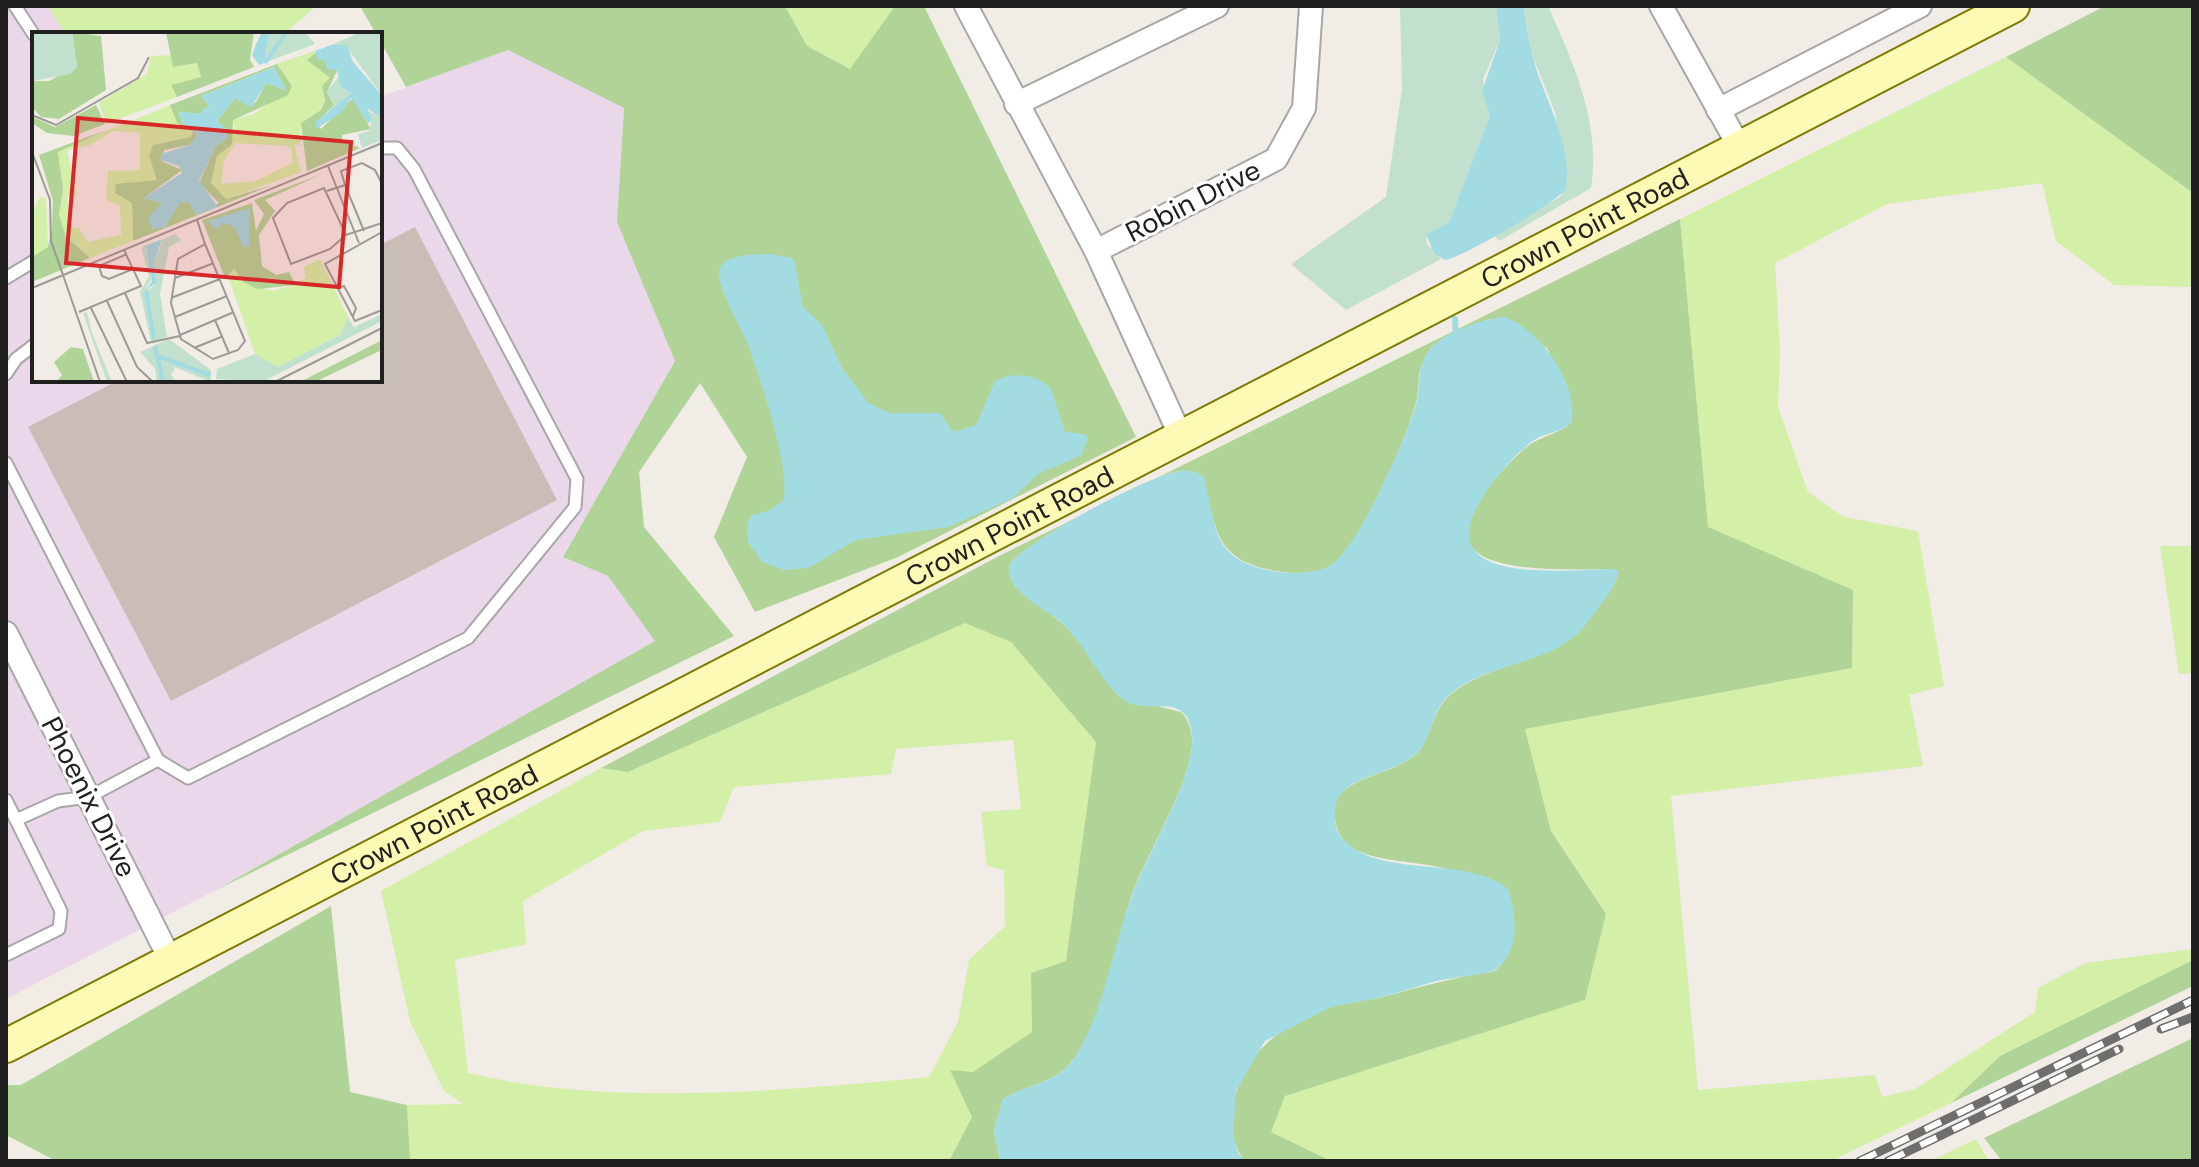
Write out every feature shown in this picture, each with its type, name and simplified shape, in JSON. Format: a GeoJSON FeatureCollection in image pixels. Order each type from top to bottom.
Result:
{"type":"FeatureCollection","features":[{"type":"Feature","properties":{"kind":"main road","name":"Crown Point Road"},"geometry":{"type":"LineString","coordinates":[[6,1046],[2013,6]]}},
{"type":"Feature","properties":{"kind":"street","name":"Robin Drive"},"geometry":{"type":"LineString","coordinates":[[966,6],[1096,251],[1181,437]]}},
{"type":"Feature","properties":{"kind":"street"},"geometry":{"type":"LineString","coordinates":[[1016,104],[1217,6]]}},
{"type":"Feature","properties":{"kind":"street","name":"Robin Drive"},"geometry":{"type":"LineString","coordinates":[[1096,251],[1276,159],[1304,108],[1311,6]]}},
{"type":"Feature","properties":{"kind":"street"},"geometry":{"type":"LineString","coordinates":[[1661,6],[1740,148]]}},
{"type":"Feature","properties":{"kind":"street"},"geometry":{"type":"LineString","coordinates":[[1718,110],[1920,6]]}},
{"type":"Feature","properties":{"kind":"street","name":"Phoenix Drive"},"geometry":{"type":"LineString","coordinates":[[6,633],[171,961]]}},
{"type":"Feature","properties":{"kind":"lane"},"geometry":{"type":"LineString","coordinates":[[15,6],[32,32]]}},
{"type":"Feature","properties":{"kind":"lane"},"geometry":{"type":"LineString","coordinates":[[6,463],[158,760],[188,778],[468,638],[575,507],[577,479],[414,169],[397,148],[382,148]]}},
{"type":"Feature","properties":{"kind":"lane"},"geometry":{"type":"LineString","coordinates":[[6,278],[32,262]]}},
{"type":"Feature","properties":{"kind":"lane"},"geometry":{"type":"LineString","coordinates":[[6,374],[16,359],[32,347]]}},
{"type":"Feature","properties":{"kind":"lane"},"geometry":{"type":"LineString","coordinates":[[16,820],[58,801],[89,797],[158,760]]}},
{"type":"Feature","properties":{"kind":"lane"},"geometry":{"type":"LineString","coordinates":[[6,800],[61,911],[59,929],[6,955]]}},
{"type":"Feature","properties":{"kind":"shaded area"},"geometry":{"type":"Polygon","coordinates":[[[6,6],[48,6],[64,32],[32,32],[32,382],[382,382],[382,96],[508,50],[624,108],[617,222],[675,361],[563,557],[608,576],[656,641],[216,890],[6,999],[6,6]]]}},
{"type":"Feature","properties":{"kind":"green space"},"geometry":{"type":"Polygon","coordinates":[[[48,6],[316,6],[287,32],[64,32],[48,6]]]}},
{"type":"Feature","properties":{"kind":"green space"},"geometry":{"type":"Polygon","coordinates":[[[360,6],[785,6],[807,46],[850,69],[895,6],[924,6],[1136,437],[898,557],[755,612],[714,537],[747,457],[700,383],[639,472],[644,527],[734,636],[216,890],[655,641],[608,576],[563,557],[675,361],[617,222],[624,108],[508,50],[406,87],[382,45],[382,32],[375,32],[360,6]]]}},
{"type":"Feature","properties":{"kind":"green space"},"geometry":{"type":"Polygon","coordinates":[[[785,6],[895,6],[851,70],[807,46],[785,6]]]}},
{"type":"Feature","properties":{"kind":"green space"},"geometry":{"type":"Polygon","coordinates":[[[1400,6],[1496,6],[1500,40],[1483,79],[1490,115],[1449,222],[1426,236],[1427,244],[1441,259],[1346,310],[1291,264],[1386,197],[1402,89],[1400,6]]]}},
{"type":"Feature","properties":{"kind":"green space"},"geometry":{"type":"Polygon","coordinates":[[[1524,6],[1548,6],[1576,72],[1592,141],[1591,188],[1499,241],[1494,235],[1560,197],[1567,181],[1555,112],[1531,52],[1524,6]]]}},
{"type":"Feature","properties":{"kind":"green space"},"geometry":{"type":"Polygon","coordinates":[[[2105,6],[2193,6],[2193,193],[2006,57],[2105,6]]]}},
{"type":"Feature","properties":{"kind":"green space"},"geometry":{"type":"Polygon","coordinates":[[[2006,57],[2193,193],[2193,287],[2114,285],[2056,241],[2042,183],[1887,204],[1775,263],[1780,350],[1778,407],[1808,492],[1844,517],[1918,531],[1944,686],[1909,695],[1923,766],[1671,796],[1698,1090],[1875,1075],[1882,1097],[1915,1089],[2035,1012],[2038,988],[2085,963],[2193,949],[2193,960],[2000,1056],[1951,1103],[1831,1161],[1331,1161],[1271,1132],[1285,1096],[1585,1000],[1606,914],[1551,831],[1525,729],[1852,668],[1853,590],[1708,528],[1680,219],[2006,57]]]}},
{"type":"Feature","properties":{"kind":"green space"},"geometry":{"type":"Polygon","coordinates":[[[1680,219],[1708,527],[1853,590],[1852,668],[1525,729],[1551,831],[1606,914],[1585,1000],[1285,1096],[1271,1132],[1331,1161],[1245,1161],[1233,1134],[1234,1103],[1249,1065],[1275,1036],[1309,1016],[1347,1002],[1379,998],[1492,972],[1503,962],[1513,937],[1510,911],[1489,878],[1360,852],[1339,834],[1335,819],[1336,800],[1352,785],[1414,756],[1425,742],[1439,708],[1462,686],[1545,651],[1566,637],[1596,610],[1617,578],[1614,569],[1538,568],[1506,564],[1482,556],[1468,541],[1469,520],[1487,489],[1524,449],[1572,422],[1564,383],[1547,348],[1489,319],[1439,341],[1427,354],[1421,367],[1410,422],[1380,492],[1342,555],[1324,569],[1285,572],[1252,565],[1238,558],[1220,538],[1203,477],[1195,472],[1183,471],[1151,481],[1680,219]]]}},
{"type":"Feature","properties":{"kind":"green space"},"geometry":{"type":"Polygon","coordinates":[[[1151,481],[1080,516],[1117,496],[1151,481]]]}},
{"type":"Feature","properties":{"kind":"green space"},"geometry":{"type":"Polygon","coordinates":[[[1080,516],[1039,540],[1009,565],[1015,587],[1063,624],[1083,645],[1118,696],[1184,715],[1192,737],[1189,764],[1130,900],[1108,984],[1084,1044],[1057,1075],[1003,1099],[994,1131],[1000,1161],[949,1161],[972,1117],[950,1070],[973,1072],[1032,1032],[1031,973],[1066,961],[1096,742],[1011,642],[965,623],[628,772],[601,768],[1080,516]]]}},
{"type":"Feature","properties":{"kind":"green space"},"geometry":{"type":"Polygon","coordinates":[[[2160,546],[2193,546],[2193,673],[2179,674],[2160,546]]]}},
{"type":"Feature","properties":{"kind":"green space"},"geometry":{"type":"Polygon","coordinates":[[[965,623],[1011,642],[1096,742],[1066,961],[1031,973],[1032,1032],[973,1072],[972,1117],[949,1161],[410,1161],[407,1105],[463,1104],[444,1091],[410,1021],[381,891],[601,768],[628,772],[965,623]],[[1013,740],[896,749],[891,774],[734,787],[720,822],[643,831],[523,901],[526,944],[455,960],[468,1073],[523,1084],[638,1093],[757,1091],[929,1077],[958,1022],[969,960],[1005,926],[1004,870],[987,866],[981,812],[1021,809],[1013,740]]]}},
{"type":"Feature","properties":{"kind":"green space"},"geometry":{"type":"Polygon","coordinates":[[[331,906],[350,1092],[407,1105],[410,1161],[56,1161],[6,1135],[6,1085],[21,1085],[331,906]]]}},
{"type":"Feature","properties":{"kind":"green space"},"geometry":{"type":"Polygon","coordinates":[[[2193,960],[2193,986],[1951,1103],[2000,1056],[2193,960]]]}},
{"type":"Feature","properties":{"kind":"green space"},"geometry":{"type":"Polygon","coordinates":[[[2193,1038],[2193,1161],[2002,1161],[1984,1138],[2193,1038]]]}},
{"type":"Feature","properties":{"kind":"green space"},"geometry":{"type":"Polygon","coordinates":[[[1976,1139],[1989,1161],[1930,1161],[1976,1139]]]}},
{"type":"Feature","properties":{"kind":"water"},"geometry":{"type":"Polygon","coordinates":[[[1496,6],[1524,6],[1535,66],[1564,148],[1566,188],[1546,205],[1509,228],[1445,260],[1434,253],[1426,235],[1449,222],[1490,115],[1482,91],[1500,40],[1496,6]]]}},
{"type":"Feature","properties":{"kind":"water"},"geometry":{"type":"Polygon","coordinates":[[[771,254],[794,259],[803,307],[822,325],[842,368],[868,403],[890,413],[940,413],[953,432],[976,425],[995,381],[1017,375],[1032,377],[1051,389],[1065,432],[1084,434],[1088,438],[1082,455],[1038,474],[1013,498],[948,527],[856,540],[808,568],[784,570],[762,562],[748,542],[747,524],[752,515],[768,511],[783,501],[783,468],[759,376],[719,275],[720,268],[729,260],[771,254]]]}},
{"type":"Feature","properties":{"kind":"water"},"geometry":{"type":"Polygon","coordinates":[[[1504,317],[1531,333],[1554,359],[1569,391],[1572,422],[1533,441],[1494,480],[1477,507],[1469,533],[1474,550],[1491,562],[1514,568],[1619,571],[1605,600],[1575,636],[1545,654],[1462,685],[1442,702],[1422,748],[1406,762],[1343,791],[1335,815],[1340,835],[1358,851],[1377,859],[1469,872],[1490,878],[1508,889],[1514,935],[1508,956],[1491,972],[1436,981],[1383,997],[1331,1007],[1265,1041],[1236,1091],[1233,1134],[1238,1153],[1245,1161],[1000,1161],[994,1131],[1003,1099],[1060,1073],[1075,1057],[1085,1039],[1101,999],[1131,898],[1175,803],[1192,743],[1189,723],[1181,711],[1136,705],[1120,697],[1063,624],[1019,591],[1009,575],[1009,565],[1039,540],[1090,510],[1165,475],[1187,471],[1204,477],[1220,539],[1237,558],[1252,566],[1278,572],[1326,568],[1338,559],[1351,542],[1391,467],[1416,404],[1421,367],[1427,354],[1439,341],[1456,331],[1504,317]]]}},
{"type":"Feature","properties":{"kind":"building"},"geometry":{"type":"Polygon","coordinates":[[[415,227],[557,500],[171,701],[28,427],[115,382],[382,382],[382,244],[415,227]]]}},
{"type":"Feature","properties":{"kind":"waterway"},"geometry":{"type":"LineString","coordinates":[[1455,319],[1456,339]]}},
{"type":"Feature","properties":{"kind":"railway"},"geometry":{"type":"LineString","coordinates":[[1860,1161],[2193,1000]]}},
{"type":"Feature","properties":{"kind":"railway"},"geometry":{"type":"LineString","coordinates":[[2161,1029],[2193,1017]]}},
{"type":"Feature","properties":{"kind":"railway"},"geometry":{"type":"LineString","coordinates":[[1888,1161],[2119,1049]]}}]}
